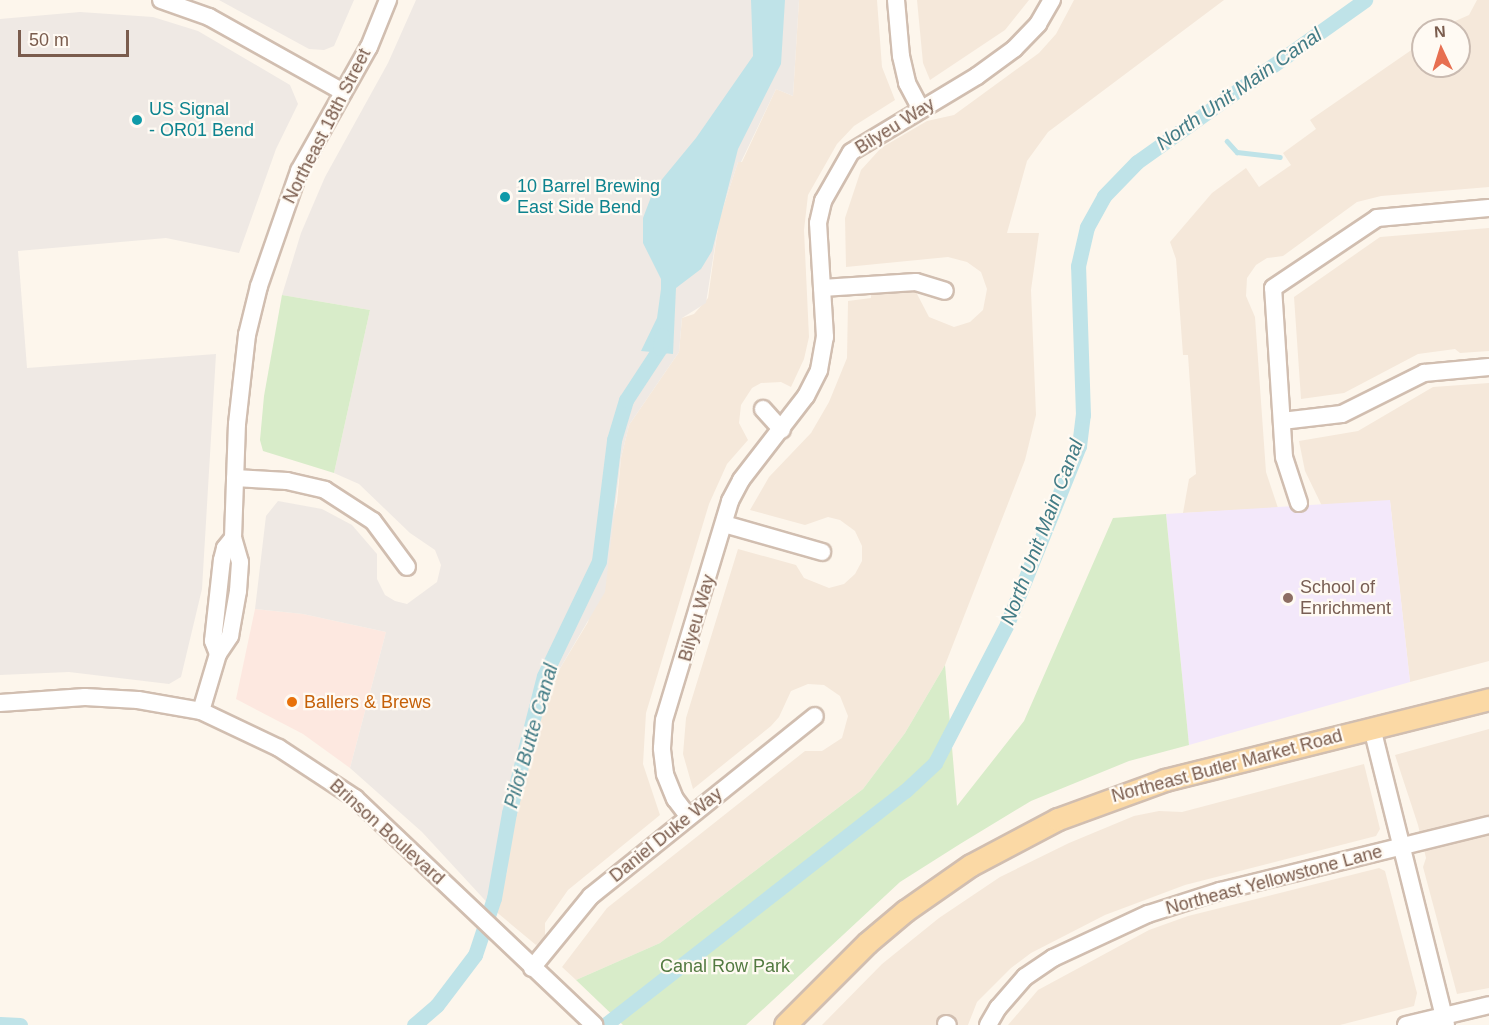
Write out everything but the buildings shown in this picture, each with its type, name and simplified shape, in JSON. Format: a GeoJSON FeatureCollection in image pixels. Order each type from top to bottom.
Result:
{"type":"FeatureCollection","features":[{"type":"Feature","properties":{"kind":"main road","name":"Northeast Butler Market Road"},"geometry":{"type":"LineString","coordinates":[[785,1025],[867,943],[905,911],[1010,843],[1097,803],[1165,780],[1489,699]]}},
{"type":"Feature","properties":{"kind":"street"},"geometry":{"type":"LineString","coordinates":[[161,0],[209,17],[343,92]]}},
{"type":"Feature","properties":{"kind":"street","name":"Northeast 18th Street"},"geometry":{"type":"LineString","coordinates":[[201,711],[218,654],[230,636],[238,591],[240,562],[233,538],[241,376],[259,286],[299,171],[369,47],[388,0]]}},
{"type":"Feature","properties":{"kind":"street"},"geometry":{"type":"LineString","coordinates":[[896,0],[901,56],[907,83],[921,109]]}},
{"type":"Feature","properties":{"kind":"street","name":"Bilyeu Way"},"geometry":{"type":"LineString","coordinates":[[688,816],[675,799],[665,774],[662,748],[664,720],[724,524],[741,480],[806,396],[819,370],[825,337],[818,223],[834,178],[851,152],[977,76],[1014,48],[1038,24],[1052,0]]}},
{"type":"Feature","properties":{"kind":"street"},"geometry":{"type":"LineString","coordinates":[[1299,503],[1284,457],[1274,288],[1377,218],[1489,208]]}},
{"type":"Feature","properties":{"kind":"street"},"geometry":{"type":"LineString","coordinates":[[822,288],[916,282],[945,291]]}},
{"type":"Feature","properties":{"kind":"street"},"geometry":{"type":"LineString","coordinates":[[1282,421],[1342,414],[1424,373],[1489,367]]}},
{"type":"Feature","properties":{"kind":"street"},"geometry":{"type":"LineString","coordinates":[[763,409],[782,429]]}},
{"type":"Feature","properties":{"kind":"street"},"geometry":{"type":"LineString","coordinates":[[235,478],[287,481],[333,494],[373,521],[407,567]]}},
{"type":"Feature","properties":{"kind":"street"},"geometry":{"type":"LineString","coordinates":[[724,524],[822,552]]}},
{"type":"Feature","properties":{"kind":"street","name":"Brinson Boulevard"},"geometry":{"type":"LineString","coordinates":[[0,703],[85,697],[138,700],[201,711],[235,725],[311,766],[355,798],[594,1025]]}},
{"type":"Feature","properties":{"kind":"street","name":"Daniel Duke Way"},"geometry":{"type":"LineString","coordinates":[[532,968],[591,896],[814,716]]}},
{"type":"Feature","properties":{"kind":"street"},"geometry":{"type":"LineString","coordinates":[[1372,728],[1445,1020]]}},
{"type":"Feature","properties":{"kind":"street","name":"Northeast Yellowstone Lane"},"geometry":{"type":"LineString","coordinates":[[988,1025],[998,1008],[1025,977],[1053,958],[1148,914],[1220,891],[1489,825]]}},
{"type":"Feature","properties":{"kind":"street"},"geometry":{"type":"LineString","coordinates":[[1406,1025],[1445,1020],[1489,1005]]}},
{"type":"Feature","properties":{"kind":"shaded area"},"geometry":{"type":"Polygon","coordinates":[[[219,0],[354,0],[334,46],[324,50],[309,49],[219,0]]]}},
{"type":"Feature","properties":{"kind":"shaded area"},"geometry":{"type":"Polygon","coordinates":[[[416,0],[799,0],[793,96],[776,89],[741,162],[738,162],[719,220],[706,303],[682,318],[679,352],[629,425],[621,458],[605,592],[559,670],[539,724],[512,825],[507,872],[494,910],[422,832],[350,768],[386,632],[303,614],[255,609],[266,516],[278,501],[322,509],[352,525],[377,554],[377,579],[385,595],[395,601],[407,604],[437,582],[441,565],[435,550],[410,533],[359,484],[334,473],[370,310],[282,295],[301,233],[325,177],[388,63],[416,0]]]}},
{"type":"Feature","properties":{"kind":"shaded area"},"geometry":{"type":"Polygon","coordinates":[[[799,0],[877,0],[882,67],[895,100],[854,126],[837,144],[808,195],[804,230],[809,337],[804,359],[791,387],[781,382],[761,383],[752,388],[741,405],[739,423],[748,440],[727,464],[709,504],[646,713],[643,764],[660,815],[568,890],[545,923],[545,939],[536,945],[494,910],[507,872],[512,825],[539,724],[559,670],[588,622],[617,502],[621,458],[629,425],[679,352],[682,318],[694,314],[708,298],[719,220],[738,162],[742,162],[776,89],[793,96],[799,0]]]}},
{"type":"Feature","properties":{"kind":"shaded area"},"geometry":{"type":"Polygon","coordinates":[[[917,0],[1029,0],[1005,30],[930,80],[923,63],[917,0]]]}},
{"type":"Feature","properties":{"kind":"shaded area"},"geometry":{"type":"Polygon","coordinates":[[[1074,0],[1224,0],[1048,132],[1027,161],[1007,233],[1039,233],[1031,290],[1036,415],[1025,460],[945,665],[905,733],[863,789],[660,943],[576,980],[562,967],[607,908],[805,751],[822,751],[842,738],[848,716],[840,696],[824,685],[808,684],[791,691],[779,717],[771,726],[693,789],[683,754],[686,718],[738,549],[796,565],[804,578],[829,588],[844,584],[855,574],[862,561],[862,546],[855,531],[840,520],[828,517],[805,525],[750,510],[769,477],[811,433],[829,402],[847,358],[848,301],[871,298],[871,295],[916,292],[929,317],[954,327],[970,322],[983,310],[987,289],[981,272],[967,262],[948,257],[846,267],[845,218],[861,170],[881,148],[927,121],[954,115],[1039,53],[1056,34],[1074,0]]]}},
{"type":"Feature","properties":{"kind":"shaded area"},"geometry":{"type":"Polygon","coordinates":[[[1477,0],[1489,0],[1489,187],[1381,196],[1357,202],[1283,256],[1267,258],[1256,265],[1247,278],[1246,296],[1255,317],[1266,472],[1278,508],[1183,513],[1189,479],[1196,474],[1188,355],[1183,355],[1176,259],[1170,242],[1212,193],[1246,168],[1259,187],[1291,165],[1283,153],[1316,129],[1310,120],[1411,50],[1411,78],[1471,78],[1471,18],[1462,18],[1469,15],[1477,0]]]}},
{"type":"Feature","properties":{"kind":"shaded area"},"geometry":{"type":"Polygon","coordinates":[[[80,12],[153,17],[198,31],[290,85],[298,104],[276,149],[239,253],[166,238],[18,251],[27,368],[216,354],[202,589],[181,677],[169,684],[69,672],[0,675],[0,19],[80,12]]]}},
{"type":"Feature","properties":{"kind":"shaded area"},"geometry":{"type":"Polygon","coordinates":[[[1489,228],[1489,351],[1460,353],[1455,349],[1418,354],[1344,393],[1301,399],[1294,297],[1380,237],[1489,228]]]}},
{"type":"Feature","properties":{"kind":"shaded area"},"geometry":{"type":"Polygon","coordinates":[[[1489,383],[1489,661],[1410,682],[1390,501],[1322,506],[1305,471],[1299,441],[1358,431],[1433,387],[1489,383]]]}},
{"type":"Feature","properties":{"kind":"shaded area","name":"School of Enrichment"},"geometry":{"type":"Polygon","coordinates":[[[1390,500],[1410,682],[1189,745],[1166,514],[1390,500]]]}},
{"type":"Feature","properties":{"kind":"shaded area"},"geometry":{"type":"Polygon","coordinates":[[[255,609],[303,614],[386,632],[350,768],[303,734],[236,699],[255,609]]]}},
{"type":"Feature","properties":{"kind":"shaded area"},"geometry":{"type":"Polygon","coordinates":[[[1489,729],[1489,988],[1457,994],[1423,867],[1426,858],[1418,825],[1395,755],[1489,729]]]}},
{"type":"Feature","properties":{"kind":"shaded area"},"geometry":{"type":"Polygon","coordinates":[[[1364,764],[1380,829],[1376,836],[1185,885],[1105,915],[1031,953],[1011,968],[977,1002],[968,1025],[822,1025],[882,964],[939,918],[1000,877],[1069,843],[1134,816],[1159,811],[1182,812],[1364,764]]]}},
{"type":"Feature","properties":{"kind":"shaded area"},"geometry":{"type":"Polygon","coordinates":[[[1379,868],[1385,871],[1417,993],[1414,1006],[1340,1025],[1008,1025],[1038,990],[1149,930],[1188,916],[1379,868]]]}},
{"type":"Feature","properties":{"kind":"green space"},"geometry":{"type":"Polygon","coordinates":[[[282,295],[370,310],[334,473],[263,451],[260,440],[264,396],[282,295]]]}},
{"type":"Feature","properties":{"kind":"green space","name":"Canal Row Park"},"geometry":{"type":"Polygon","coordinates":[[[1166,514],[1189,745],[1129,761],[1031,801],[960,844],[900,882],[746,1025],[623,1025],[576,980],[660,943],[863,789],[905,733],[945,665],[957,806],[1024,721],[1113,518],[1166,514]]]}},
{"type":"Feature","properties":{"kind":"water"},"geometry":{"type":"Polygon","coordinates":[[[751,0],[785,0],[781,64],[738,149],[712,251],[701,269],[676,288],[673,354],[641,351],[657,318],[661,289],[661,279],[643,243],[643,218],[654,189],[696,138],[753,56],[751,0]]]}},
{"type":"Feature","properties":{"kind":"waterway","name":"North Unit Main Canal"},"geometry":{"type":"LineString","coordinates":[[605,1025],[905,791],[935,763],[1007,624],[1079,446],[1083,415],[1078,266],[1087,227],[1104,196],[1137,162],[1365,0]]}},
{"type":"Feature","properties":{"kind":"waterway"},"geometry":{"type":"LineString","coordinates":[[1227,141],[1237,152],[1280,157]]}},
{"type":"Feature","properties":{"kind":"waterway","name":"Pilot Butte Canal"},"geometry":{"type":"LineString","coordinates":[[414,1025],[437,1005],[475,955],[494,898],[509,813],[544,676],[599,561],[614,440],[626,400],[660,348],[662,335]]}},
{"type":"Feature","properties":{"kind":"waterway","name":"Pilot Butte Canal"},"geometry":{"type":"LineString","coordinates":[[0,1024],[20,1025]]}},
{"type":"Feature","properties":{"kind":"place","name":"US Signal - OR01 Bend"},"geometry":{"type":"Point","coordinates":[137,120]}},
{"type":"Feature","properties":{"kind":"place","name":"10 Barrel Brewing East Side Bend"},"geometry":{"type":"Point","coordinates":[505,197]}},
{"type":"Feature","properties":{"kind":"place","name":"School of Enrichment"},"geometry":{"type":"Point","coordinates":[1288,598]}},
{"type":"Feature","properties":{"kind":"place","name":"Ballers & Brews"},"geometry":{"type":"Point","coordinates":[292,702]}}]}
